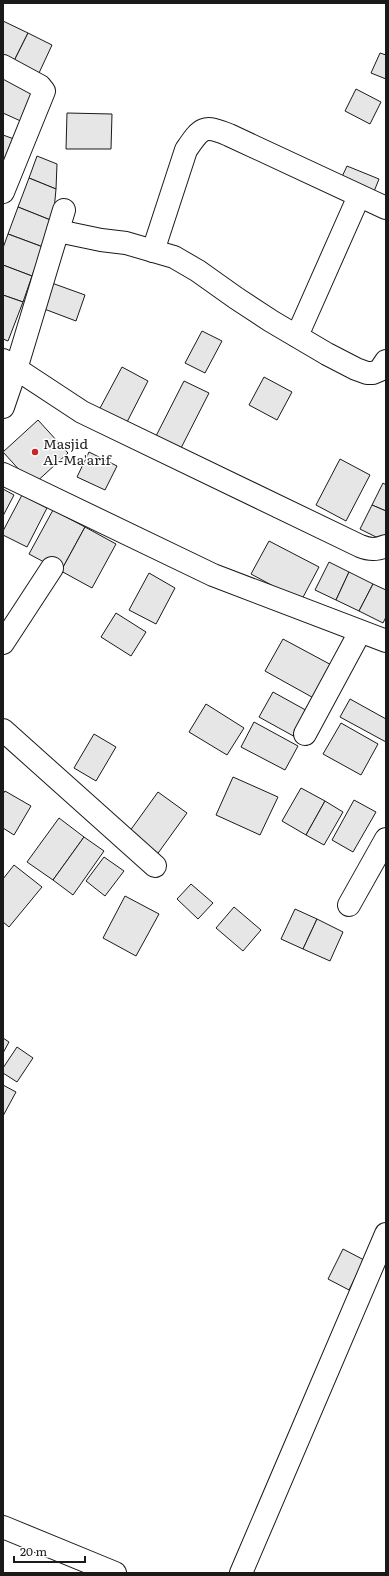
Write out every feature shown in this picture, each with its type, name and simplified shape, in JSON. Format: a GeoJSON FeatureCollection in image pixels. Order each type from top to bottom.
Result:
{"type":"FeatureCollection","features":[{"type":"Feature","properties":{"kind":"street"},"geometry":{"type":"LineString","coordinates":[[3,66],[40,86],[44,91],[3,192]]}},
{"type":"Feature","properties":{"kind":"street"},"geometry":{"type":"LineString","coordinates":[[153,251],[186,150],[195,136],[202,130],[209,128],[224,133],[386,208]]}},
{"type":"Feature","properties":{"kind":"street"},"geometry":{"type":"LineString","coordinates":[[297,336],[359,196]]}},
{"type":"Feature","properties":{"kind":"street"},"geometry":{"type":"LineString","coordinates":[[3,407],[10,365],[58,231],[64,210]]}},
{"type":"Feature","properties":{"kind":"street"},"geometry":{"type":"LineString","coordinates":[[58,231],[101,240],[126,243],[174,257],[297,336],[350,366],[367,373],[373,373],[380,370],[386,361]]}},
{"type":"Feature","properties":{"kind":"street"},"geometry":{"type":"LineString","coordinates":[[10,365],[82,412],[360,546],[369,550],[386,546]]}},
{"type":"Feature","properties":{"kind":"street"},"geometry":{"type":"LineString","coordinates":[[3,474],[213,575],[386,642]]}},
{"type":"Feature","properties":{"kind":"street"},"geometry":{"type":"LineString","coordinates":[[3,643],[52,568]]}},
{"type":"Feature","properties":{"kind":"street"},"geometry":{"type":"LineString","coordinates":[[305,734],[360,632]]}},
{"type":"Feature","properties":{"kind":"street"},"geometry":{"type":"LineString","coordinates":[[3,730],[155,866]]}},
{"type":"Feature","properties":{"kind":"street"},"geometry":{"type":"LineString","coordinates":[[349,905],[386,839]]}},
{"type":"Feature","properties":{"kind":"street"},"geometry":{"type":"LineString","coordinates":[[241,1573],[386,1234]]}},
{"type":"Feature","properties":{"kind":"street"},"geometry":{"type":"LineString","coordinates":[[3,1527],[115,1573]]}},
{"type":"Feature","properties":{"kind":"building"},"geometry":{"type":"Polygon","coordinates":[[[3,21],[28,33],[14,61],[3,55],[3,21]]]}},
{"type":"Feature","properties":{"kind":"building"},"geometry":{"type":"Polygon","coordinates":[[[28,33],[52,45],[39,73],[14,61],[28,33]]]}},
{"type":"Feature","properties":{"kind":"building"},"geometry":{"type":"Polygon","coordinates":[[[380,53],[386,55],[386,79],[371,73],[380,53]]]}},
{"type":"Feature","properties":{"kind":"building"},"geometry":{"type":"Polygon","coordinates":[[[3,74],[40,92],[25,123],[3,113],[3,74]]]}},
{"type":"Feature","properties":{"kind":"building"},"geometry":{"type":"Polygon","coordinates":[[[356,89],[381,102],[370,124],[345,111],[356,89]]]}},
{"type":"Feature","properties":{"kind":"building"},"geometry":{"type":"Polygon","coordinates":[[[67,113],[112,114],[111,149],[66,149],[67,113]]]}},
{"type":"Feature","properties":{"kind":"building"},"geometry":{"type":"Polygon","coordinates":[[[3,135],[14,139],[3,164],[3,135]]]}},
{"type":"Feature","properties":{"kind":"building"},"geometry":{"type":"Polygon","coordinates":[[[37,156],[57,164],[56,189],[29,178],[37,156]]]}},
{"type":"Feature","properties":{"kind":"building"},"geometry":{"type":"Polygon","coordinates":[[[347,166],[379,179],[373,194],[340,181],[347,166]]]}},
{"type":"Feature","properties":{"kind":"building"},"geometry":{"type":"Polygon","coordinates":[[[29,178],[56,189],[53,221],[18,207],[29,178]]]}},
{"type":"Feature","properties":{"kind":"building"},"geometry":{"type":"Polygon","coordinates":[[[18,207],[53,221],[43,247],[8,234],[18,207]]]}},
{"type":"Feature","properties":{"kind":"building"},"geometry":{"type":"Polygon","coordinates":[[[8,234],[43,247],[32,276],[3,265],[3,248],[8,234]]]}},
{"type":"Feature","properties":{"kind":"building"},"geometry":{"type":"Polygon","coordinates":[[[3,265],[32,276],[23,302],[3,295],[3,265]]]}},
{"type":"Feature","properties":{"kind":"building"},"geometry":{"type":"Polygon","coordinates":[[[49,282],[85,295],[76,321],[39,307],[49,282]]]}},
{"type":"Feature","properties":{"kind":"building"},"geometry":{"type":"Polygon","coordinates":[[[3,295],[23,302],[8,341],[3,339],[3,295]]]}},
{"type":"Feature","properties":{"kind":"building"},"geometry":{"type":"Polygon","coordinates":[[[202,331],[222,341],[205,373],[185,363],[202,331]]]}},
{"type":"Feature","properties":{"kind":"building"},"geometry":{"type":"Polygon","coordinates":[[[122,367],[148,381],[126,424],[99,410],[122,367]]]}},
{"type":"Feature","properties":{"kind":"building"},"geometry":{"type":"Polygon","coordinates":[[[264,377],[292,392],[277,420],[249,405],[264,377]]]}},
{"type":"Feature","properties":{"kind":"building"},"geometry":{"type":"Polygon","coordinates":[[[184,381],[209,393],[180,450],[155,438],[184,381]]]}},
{"type":"Feature","properties":{"kind":"building","name":"Masjid Al-Ma'arif"},"geometry":{"type":"Polygon","coordinates":[[[38,420],[68,453],[33,485],[3,452],[38,420]]]}},
{"type":"Feature","properties":{"kind":"building"},"geometry":{"type":"Polygon","coordinates":[[[89,452],[117,466],[105,490],[77,477],[89,452]]]}},
{"type":"Feature","properties":{"kind":"building"},"geometry":{"type":"Polygon","coordinates":[[[340,459],[370,475],[346,521],[316,505],[340,459]]]}},
{"type":"Feature","properties":{"kind":"building"},"geometry":{"type":"Polygon","coordinates":[[[383,483],[386,485],[386,511],[372,505],[383,483]]]}},
{"type":"Feature","properties":{"kind":"building"},"geometry":{"type":"Polygon","coordinates":[[[3,489],[14,495],[3,516],[3,489]]]}},
{"type":"Feature","properties":{"kind":"building"},"geometry":{"type":"Polygon","coordinates":[[[22,495],[47,508],[27,547],[3,535],[3,531],[22,495]]]}},
{"type":"Feature","properties":{"kind":"building"},"geometry":{"type":"Polygon","coordinates":[[[372,505],[386,511],[386,542],[360,529],[372,505]]]}},
{"type":"Feature","properties":{"kind":"building"},"geometry":{"type":"Polygon","coordinates":[[[53,510],[85,527],[61,571],[29,554],[53,510]]]}},
{"type":"Feature","properties":{"kind":"building"},"geometry":{"type":"Polygon","coordinates":[[[85,527],[116,544],[92,588],[61,571],[85,527]]]}},
{"type":"Feature","properties":{"kind":"building"},"geometry":{"type":"Polygon","coordinates":[[[269,541],[319,567],[301,601],[251,574],[269,541]]]}},
{"type":"Feature","properties":{"kind":"building"},"geometry":{"type":"Polygon","coordinates":[[[329,562],[349,572],[336,600],[315,590],[329,562]]]}},
{"type":"Feature","properties":{"kind":"building"},"geometry":{"type":"Polygon","coordinates":[[[349,572],[373,584],[359,611],[336,600],[349,572]]]}},
{"type":"Feature","properties":{"kind":"building"},"geometry":{"type":"Polygon","coordinates":[[[149,573],[175,588],[156,624],[129,610],[149,573]]]}},
{"type":"Feature","properties":{"kind":"building"},"geometry":{"type":"Polygon","coordinates":[[[373,584],[386,590],[386,617],[383,623],[359,611],[373,584]]]}},
{"type":"Feature","properties":{"kind":"building"},"geometry":{"type":"Polygon","coordinates":[[[116,613],[146,632],[131,656],[101,637],[116,613]]]}},
{"type":"Feature","properties":{"kind":"building"},"geometry":{"type":"Polygon","coordinates":[[[283,639],[337,668],[319,701],[265,671],[283,639]]]}},
{"type":"Feature","properties":{"kind":"building"},"geometry":{"type":"Polygon","coordinates":[[[273,692],[311,713],[297,738],[259,717],[273,692]]]}},
{"type":"Feature","properties":{"kind":"building"},"geometry":{"type":"Polygon","coordinates":[[[350,699],[386,719],[386,742],[340,717],[350,699]]]}},
{"type":"Feature","properties":{"kind":"building"},"geometry":{"type":"Polygon","coordinates":[[[206,704],[244,728],[227,755],[189,732],[206,704]]]}},
{"type":"Feature","properties":{"kind":"building"},"geometry":{"type":"Polygon","coordinates":[[[254,722],[298,746],[285,770],[241,747],[254,722]]]}},
{"type":"Feature","properties":{"kind":"building"},"geometry":{"type":"Polygon","coordinates":[[[341,723],[378,744],[361,775],[323,754],[341,723]]]}},
{"type":"Feature","properties":{"kind":"building"},"geometry":{"type":"Polygon","coordinates":[[[94,734],[116,747],[96,781],[74,768],[94,734]]]}},
{"type":"Feature","properties":{"kind":"building"},"geometry":{"type":"Polygon","coordinates":[[[233,777],[278,797],[260,835],[216,815],[233,777]]]}},
{"type":"Feature","properties":{"kind":"building"},"geometry":{"type":"Polygon","coordinates":[[[301,788],[325,801],[306,835],[282,821],[301,788]]]}},
{"type":"Feature","properties":{"kind":"building"},"geometry":{"type":"Polygon","coordinates":[[[5,791],[31,806],[14,835],[3,828],[3,794],[5,791]]]}},
{"type":"Feature","properties":{"kind":"building"},"geometry":{"type":"Polygon","coordinates":[[[158,792],[187,813],[156,856],[127,835],[158,792]]]}},
{"type":"Feature","properties":{"kind":"building"},"geometry":{"type":"Polygon","coordinates":[[[354,800],[376,812],[353,852],[332,840],[354,800]]]}},
{"type":"Feature","properties":{"kind":"building"},"geometry":{"type":"Polygon","coordinates":[[[325,801],[343,812],[324,845],[306,835],[325,801]]]}},
{"type":"Feature","properties":{"kind":"building"},"geometry":{"type":"Polygon","coordinates":[[[59,818],[84,837],[53,880],[27,862],[59,818]]]}},
{"type":"Feature","properties":{"kind":"building"},"geometry":{"type":"Polygon","coordinates":[[[84,837],[104,851],[73,895],[53,880],[84,837]]]}},
{"type":"Feature","properties":{"kind":"building"},"geometry":{"type":"Polygon","coordinates":[[[104,857],[124,871],[105,896],[86,881],[104,857]]]}},
{"type":"Feature","properties":{"kind":"building"},"geometry":{"type":"Polygon","coordinates":[[[14,865],[42,887],[9,927],[3,922],[3,879],[14,865]]]}},
{"type":"Feature","properties":{"kind":"building"},"geometry":{"type":"Polygon","coordinates":[[[191,884],[213,903],[198,919],[177,899],[191,884]]]}},
{"type":"Feature","properties":{"kind":"building"},"geometry":{"type":"Polygon","coordinates":[[[125,896],[159,914],[136,956],[103,938],[125,896]]]}},
{"type":"Feature","properties":{"kind":"building"},"geometry":{"type":"Polygon","coordinates":[[[234,907],[261,930],[243,951],[216,928],[234,907]]]}},
{"type":"Feature","properties":{"kind":"building"},"geometry":{"type":"Polygon","coordinates":[[[295,909],[317,919],[303,949],[281,939],[295,909]]]}},
{"type":"Feature","properties":{"kind":"building"},"geometry":{"type":"Polygon","coordinates":[[[317,919],[343,932],[330,961],[303,949],[317,919]]]}},
{"type":"Feature","properties":{"kind":"building"},"geometry":{"type":"Polygon","coordinates":[[[3,1038],[9,1042],[3,1053],[3,1038]]]}},
{"type":"Feature","properties":{"kind":"building"},"geometry":{"type":"Polygon","coordinates":[[[17,1047],[33,1058],[17,1082],[3,1073],[3,1068],[17,1047]]]}},
{"type":"Feature","properties":{"kind":"building"},"geometry":{"type":"Polygon","coordinates":[[[3,1085],[16,1092],[3,1116],[3,1085]]]}},
{"type":"Feature","properties":{"kind":"building"},"geometry":{"type":"Polygon","coordinates":[[[343,1249],[364,1260],[349,1290],[328,1279],[343,1249]]]}},
{"type":"Feature","properties":{"kind":"place","name":"Masjid Al-Ma'arif"},"geometry":{"type":"Point","coordinates":[35,452]}}]}
